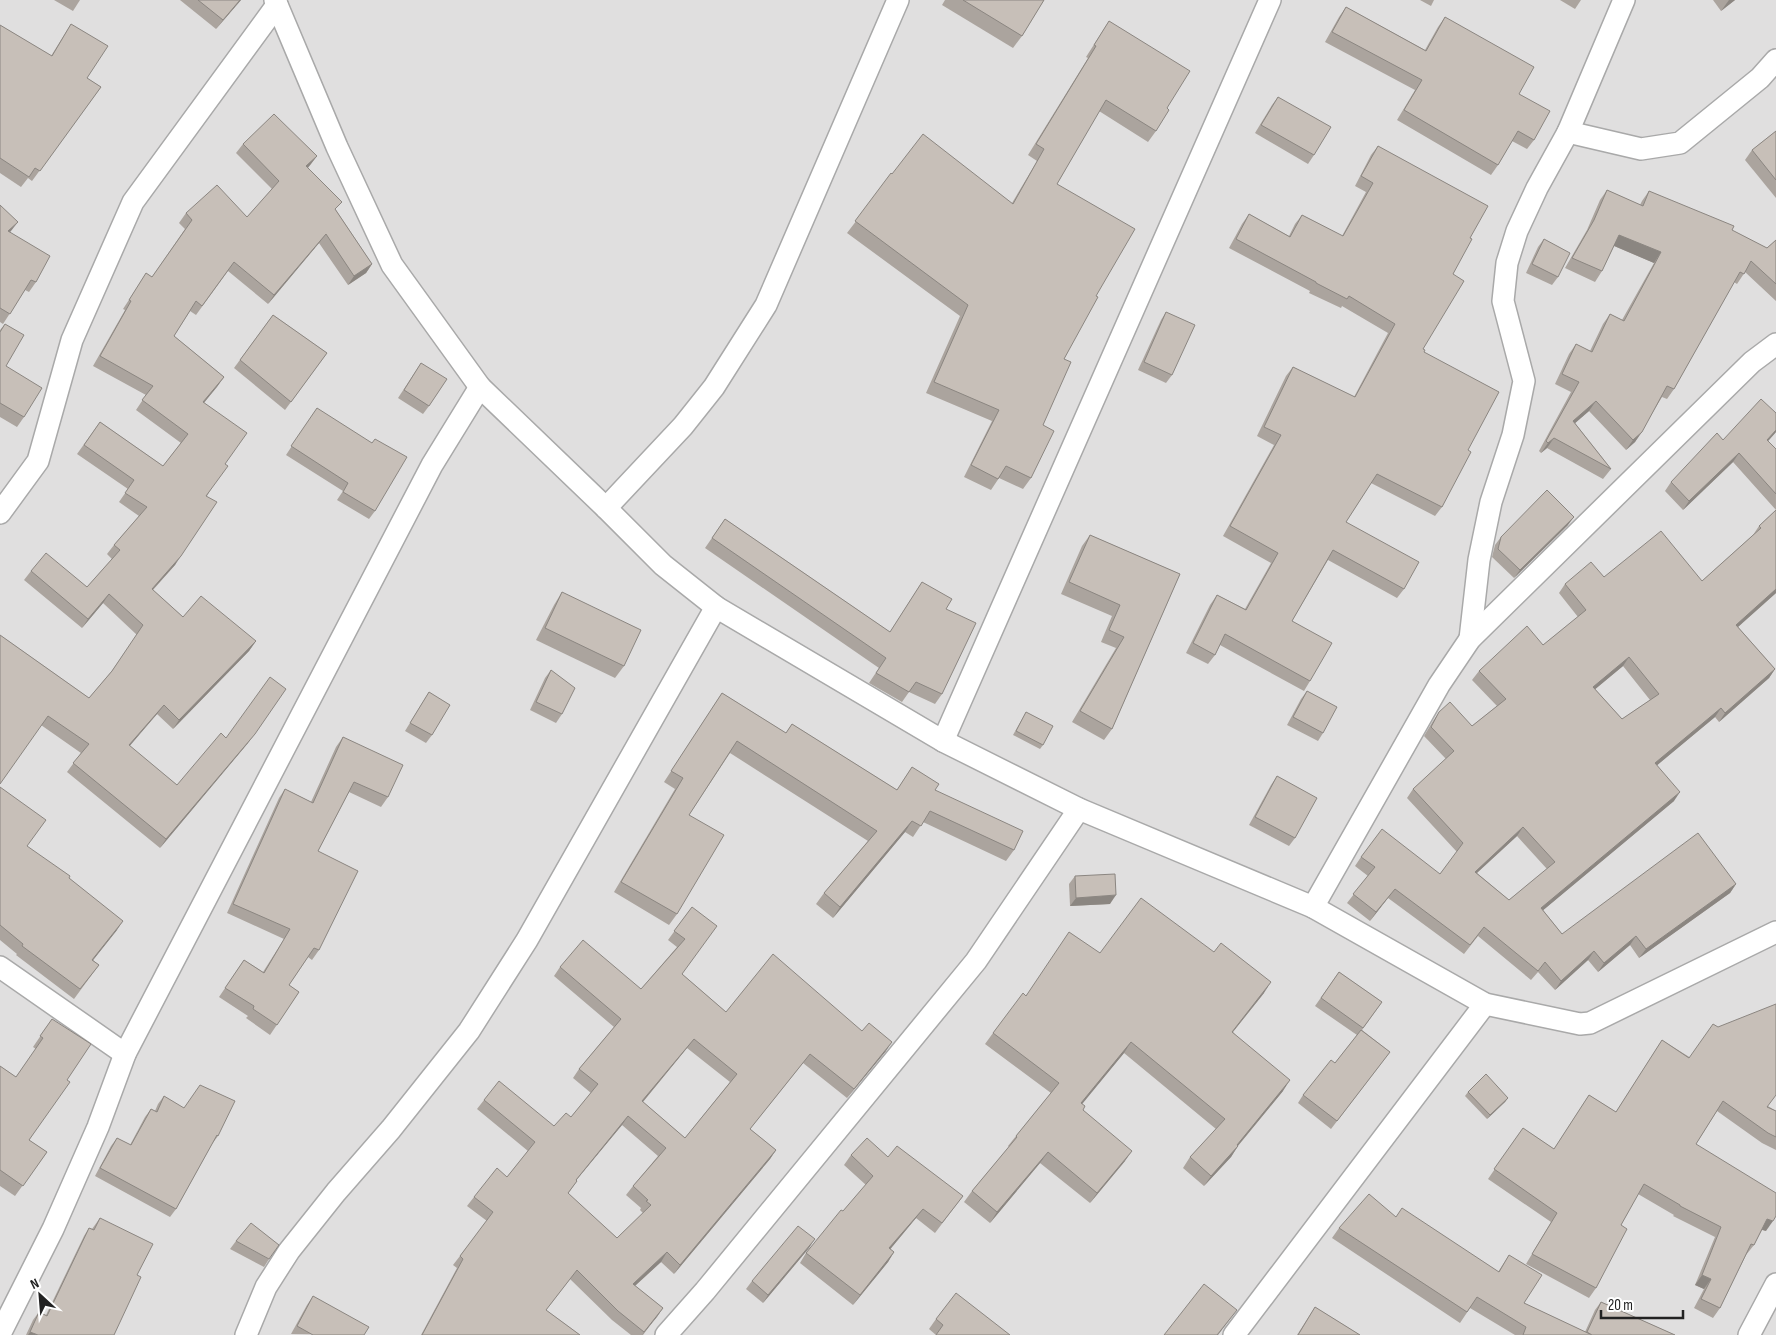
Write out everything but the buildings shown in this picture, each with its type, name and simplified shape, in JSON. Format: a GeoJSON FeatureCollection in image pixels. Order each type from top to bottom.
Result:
{"type":"FeatureCollection","features":[{"type":"Feature","properties":{"kind":"street"},"geometry":{"type":"LineString","coordinates":[[606,508],[683,426],[714,387],[766,305],[898,0]]}},
{"type":"Feature","properties":{"kind":"street"},"geometry":{"type":"LineString","coordinates":[[943,742],[1270,0]]}},
{"type":"Feature","properties":{"kind":"street"},"geometry":{"type":"LineString","coordinates":[[1470,639],[1479,560],[1491,502],[1513,435],[1524,381],[1503,301],[1507,263],[1517,231],[1537,188],[1568,132],[1624,0]]}},
{"type":"Feature","properties":{"kind":"street"},"geometry":{"type":"LineString","coordinates":[[276,2],[337,147],[392,265],[480,387],[663,565],[716,607],[943,742],[1079,809],[1313,907],[1485,1004],[1580,1024],[1590,1023],[1776,932]]}},
{"type":"Feature","properties":{"kind":"street"},"geometry":{"type":"LineString","coordinates":[[0,513],[38,461],[72,340],[133,202],[276,2]]}},
{"type":"Feature","properties":{"kind":"street"},"geometry":{"type":"LineString","coordinates":[[1568,132],[1641,149],[1680,143],[1760,78],[1776,60]]}},
{"type":"Feature","properties":{"kind":"street"},"geometry":{"type":"LineString","coordinates":[[1313,907],[1439,685],[1470,639],[1752,362],[1776,344]]}},
{"type":"Feature","properties":{"kind":"street"},"geometry":{"type":"LineString","coordinates":[[0,1334],[53,1229],[98,1127],[125,1054],[432,465],[480,387]]}},
{"type":"Feature","properties":{"kind":"street"},"geometry":{"type":"LineString","coordinates":[[246,1335],[266,1287],[289,1251],[336,1192],[391,1129],[469,1031],[527,940],[716,607]]}},
{"type":"Feature","properties":{"kind":"street"},"geometry":{"type":"LineString","coordinates":[[666,1335],[705,1291],[976,961],[1079,809]]}},
{"type":"Feature","properties":{"kind":"street"},"geometry":{"type":"LineString","coordinates":[[0,966],[125,1054]]}},
{"type":"Feature","properties":{"kind":"street"},"geometry":{"type":"LineString","coordinates":[[1234,1335],[1485,1004]]}},
{"type":"Feature","properties":{"kind":"street"},"geometry":{"type":"LineString","coordinates":[[1757,1332],[1776,1284]]}},
{"type":"Feature","properties":{"kind":"shaded area"},"geometry":{"type":"Polygon","coordinates":[[[0,0],[1776,0],[1776,1335],[0,1335],[0,0]]]}}]}
